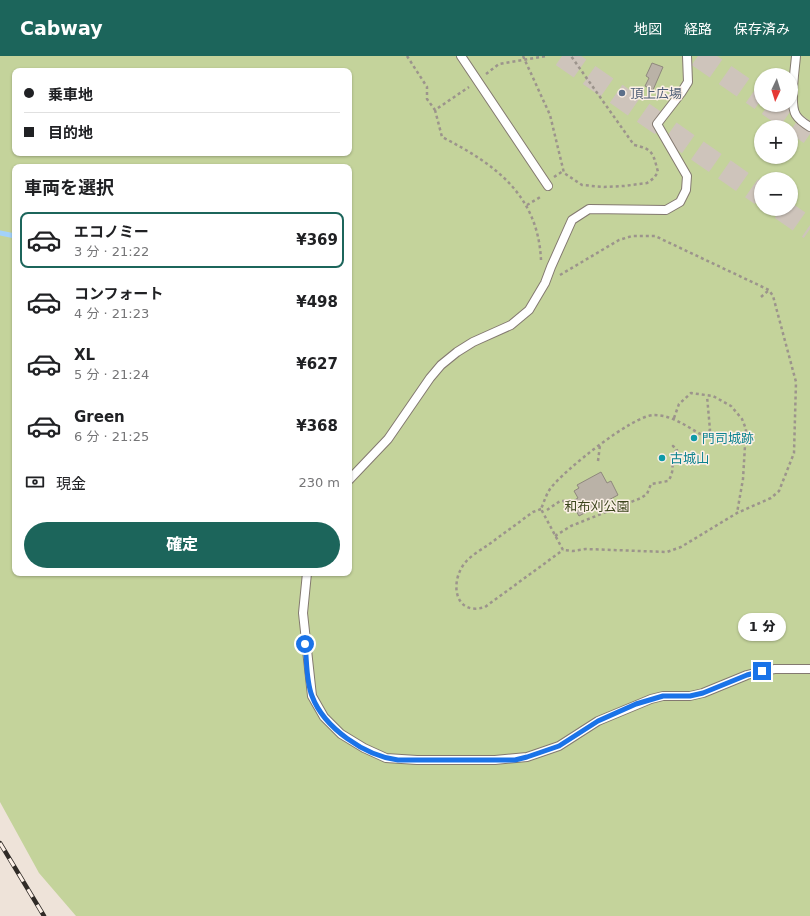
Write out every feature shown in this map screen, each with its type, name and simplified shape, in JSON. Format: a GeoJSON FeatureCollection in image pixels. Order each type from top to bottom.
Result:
{"type":"FeatureCollection","features":[{"type":"Feature","properties":{"kind":"lane"},"geometry":{"type":"LineString","coordinates":[[461,56],[548,186]]}},
{"type":"Feature","properties":{"kind":"lane"},"geometry":{"type":"LineString","coordinates":[[352,477],[388,439],[430,378],[441,365],[457,352],[473,342],[511,325],[521,318],[536,301],[572,220],[589,209],[666,210],[680,202],[686,190],[687,176],[657,124],[688,82],[687,56]]}},
{"type":"Feature","properties":{"kind":"lane"},"geometry":{"type":"LineString","coordinates":[[796,56],[793,104],[795,115],[803,123],[810,127]]}},
{"type":"Feature","properties":{"kind":"lane"},"geometry":{"type":"LineString","coordinates":[[307,576],[303,613],[312,696],[324,717],[341,734],[364,748],[386,758],[416,760],[515,760],[559,746],[598,721],[651,699],[663,696],[690,696],[703,693],[747,675],[762,671],[775,669],[810,669]]}},
{"type":"Feature","properties":{"kind":"path"},"geometry":{"type":"LineString","coordinates":[[407,56],[427,87],[427,99],[435,110],[442,136],[468,150],[502,174],[517,190],[527,206],[540,248],[540,266]]}},
{"type":"Feature","properties":{"kind":"path"},"geometry":{"type":"LineString","coordinates":[[486,74],[499,64],[523,58],[546,56]]}},
{"type":"Feature","properties":{"kind":"path"},"geometry":{"type":"LineString","coordinates":[[523,58],[550,115],[563,171],[575,182],[582,185],[604,187],[647,183],[654,178],[658,172],[650,150],[634,145],[571,56]]}},
{"type":"Feature","properties":{"kind":"path"},"geometry":{"type":"LineString","coordinates":[[435,110],[469,87]]}},
{"type":"Feature","properties":{"kind":"path"},"geometry":{"type":"LineString","coordinates":[[555,175],[563,171]]}},
{"type":"Feature","properties":{"kind":"path"},"geometry":{"type":"LineString","coordinates":[[527,206],[543,195]]}},
{"type":"Feature","properties":{"kind":"path"},"geometry":{"type":"LineString","coordinates":[[545,283],[591,258],[619,240],[632,236],[655,236],[769,290],[773,296],[796,382],[794,453],[779,491],[771,498],[737,513],[681,547],[667,552],[586,549],[573,551],[563,550],[485,607],[476,610],[469,609],[459,599],[456,592],[462,567],[472,557],[533,512],[541,509],[550,490],[559,479],[600,445],[637,420],[654,415],[674,418],[702,435],[710,430],[707,396]]}},
{"type":"Feature","properties":{"kind":"path"},"geometry":{"type":"LineString","coordinates":[[761,297],[769,290]]}},
{"type":"Feature","properties":{"kind":"path"},"geometry":{"type":"LineString","coordinates":[[674,418],[679,404],[691,393],[712,396],[732,406],[742,419],[746,428],[743,479],[737,513]]}},
{"type":"Feature","properties":{"kind":"path"},"geometry":{"type":"LineString","coordinates":[[555,536],[572,526],[641,498],[647,494],[652,484],[668,481],[672,476],[673,470],[671,455],[677,450],[673,446],[676,444]]}},
{"type":"Feature","properties":{"kind":"path"},"geometry":{"type":"LineString","coordinates":[[598,461],[600,445]]}},
{"type":"Feature","properties":{"kind":"path"},"geometry":{"type":"LineString","coordinates":[[547,510],[560,501],[565,501]]}},
{"type":"Feature","properties":{"kind":"path"},"geometry":{"type":"LineString","coordinates":[[541,509],[563,550]]}},
{"type":"Feature","properties":{"kind":"green space","name":"和布刈公園"},"geometry":{"type":"Polygon","coordinates":[[[0,56],[810,56],[810,916],[76,916],[39,873],[0,802],[0,56]]]}},
{"type":"Feature","properties":{"kind":"building"},"geometry":{"type":"Polygon","coordinates":[[[652,63],[663,67],[653,90],[645,86],[649,78],[646,76],[652,63]]]}},
{"type":"Feature","properties":{"kind":"building"},"geometry":{"type":"Polygon","coordinates":[[[601,472],[607,483],[611,481],[618,495],[579,516],[571,502],[578,498],[574,491],[579,488],[577,485],[601,472]]]}},
{"type":"Feature","properties":{"kind":"waterway"},"geometry":{"type":"LineString","coordinates":[[0,233],[12,235]]}},
{"type":"Feature","properties":{"kind":"tunnel"},"geometry":{"type":"LineString","coordinates":[[562,56],[754,190]]}},
{"type":"Feature","properties":{"kind":"tunnel"},"geometry":{"type":"LineString","coordinates":[[698,56],[754,95]]}},
{"type":"Feature","properties":{"kind":"tunnel"},"geometry":{"type":"LineString","coordinates":[[778,112],[810,134]]}},
{"type":"Feature","properties":{"kind":"tunnel"},"geometry":{"type":"LineString","coordinates":[[791,216],[810,229]]}},
{"type":"Feature","properties":{"kind":"railway"},"geometry":{"type":"LineString","coordinates":[[0,843],[44,916]]}},
{"type":"Feature","properties":{"kind":"place","name":"頂上広場"},"geometry":{"type":"Point","coordinates":[622,93]}},
{"type":"Feature","properties":{"kind":"place","name":"門司城跡"},"geometry":{"type":"Point","coordinates":[694,438]}},
{"type":"Feature","properties":{"kind":"place","name":"古城山"},"geometry":{"type":"Point","coordinates":[662,458]}},
{"type":"Feature","properties":{"kind":"route"},"geometry":{"type":"LineString","coordinates":[[305,644],[312,696],[331,726],[351,741],[364,748],[386,758],[398,760],[515,760],[541,753],[559,746],[598,721],[636,704],[663,696],[690,696],[703,693],[747,675],[762,671]]}}]}
